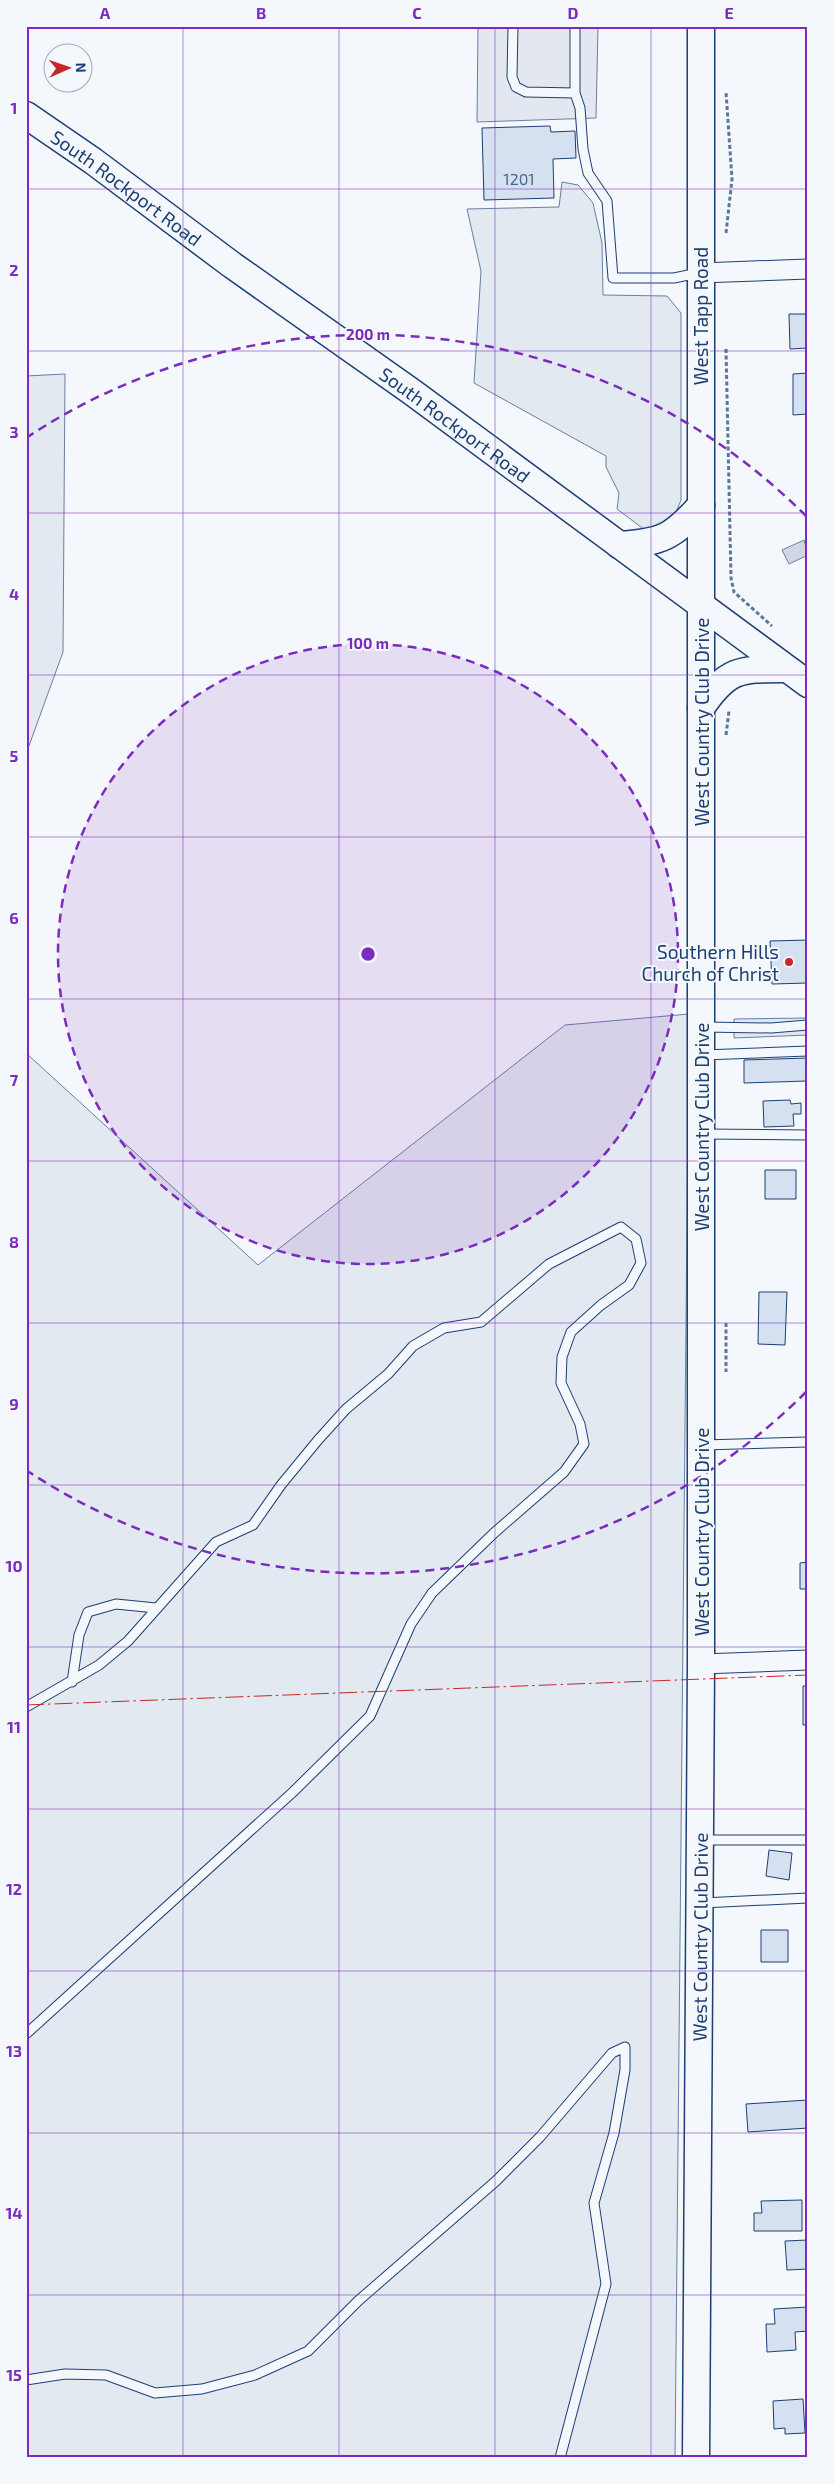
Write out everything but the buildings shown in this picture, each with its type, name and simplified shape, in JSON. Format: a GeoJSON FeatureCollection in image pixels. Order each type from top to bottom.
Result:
{"type":"FeatureCollection","features":[{"type":"Feature","properties":{"kind":"main road","name":"West Tapp Road"},"geometry":{"type":"LineString","coordinates":[[701,26],[713,272],[701,505],[701,607]]}},
{"type":"Feature","properties":{"kind":"main road","name":"South Rockport Road"},"geometry":{"type":"LineString","coordinates":[[26,115],[93,161],[232,265],[412,392],[701,607],[808,684]]}},
{"type":"Feature","properties":{"kind":"main road"},"geometry":{"type":"LineString","coordinates":[[619,546],[649,543],[670,535],[683,525],[701,505]]}},
{"type":"Feature","properties":{"kind":"main road","name":"West Country Club Drive"},"geometry":{"type":"LineString","coordinates":[[696,2458],[701,1664],[701,607]]}},
{"type":"Feature","properties":{"kind":"main road"},"geometry":{"type":"LineString","coordinates":[[701,708],[714,688],[736,672],[750,669],[786,668]]}},
{"type":"Feature","properties":{"kind":"street"},"geometry":{"type":"LineString","coordinates":[[713,272],[808,269]]}},
{"type":"Feature","properties":{"kind":"street"},"geometry":{"type":"LineString","coordinates":[[701,1664],[808,1660]]}},
{"type":"Feature","properties":{"kind":"lane"},"geometry":{"type":"LineString","coordinates":[[513,26],[512,77],[516,87],[526,92],[575,93]]}},
{"type":"Feature","properties":{"kind":"lane"},"geometry":{"type":"LineString","coordinates":[[575,26],[575,93],[580,108],[583,149],[588,172],[607,201],[613,278],[674,278],[713,272]]}},
{"type":"Feature","properties":{"kind":"lane"},"geometry":{"type":"LineString","coordinates":[[701,1027],[771,1028],[808,1025]]}},
{"type":"Feature","properties":{"kind":"lane"},"geometry":{"type":"LineString","coordinates":[[701,1055],[808,1051]]}},
{"type":"Feature","properties":{"kind":"lane"},"geometry":{"type":"LineString","coordinates":[[700,1134],[808,1135]]}},
{"type":"Feature","properties":{"kind":"lane"},"geometry":{"type":"LineString","coordinates":[[26,1707],[99,1665],[128,1640],[216,1542],[253,1525],[281,1485],[318,1440],[346,1409],[388,1374],[413,1346],[444,1328],[481,1322],[549,1264],[592,1240],[622,1227],[636,1239],[641,1263],[629,1285],[601,1305],[572,1332],[562,1357],[561,1383],[580,1424],[584,1444],[564,1472],[494,1533],[432,1593],[411,1624],[370,1716],[293,1792],[26,2034]]}},
{"type":"Feature","properties":{"kind":"lane"},"geometry":{"type":"LineString","coordinates":[[701,1445],[808,1442]]}},
{"type":"Feature","properties":{"kind":"lane"},"geometry":{"type":"LineString","coordinates":[[72,1682],[79,1635],[88,1612],[116,1604],[156,1608]]}},
{"type":"Feature","properties":{"kind":"lane"},"geometry":{"type":"LineString","coordinates":[[700,1840],[808,1840]]}},
{"type":"Feature","properties":{"kind":"lane"},"geometry":{"type":"LineString","coordinates":[[699,1903],[808,1898]]}},
{"type":"Feature","properties":{"kind":"lane"},"geometry":{"type":"LineString","coordinates":[[26,2380],[65,2374],[106,2375],[155,2393],[192,2390],[255,2375],[308,2352],[358,2301],[496,2181],[540,2136],[612,2053],[625,2047],[625,2070],[614,2133],[594,2203],[606,2284],[560,2458]]}},
{"type":"Feature","properties":{"kind":"path"},"geometry":{"type":"LineString","coordinates":[[713,272],[726,232],[732,179],[726,84]]}},
{"type":"Feature","properties":{"kind":"path"},"geometry":{"type":"LineString","coordinates":[[726,342],[731,578],[734,592],[772,626]]}},
{"type":"Feature","properties":{"kind":"shaded area"},"geometry":{"type":"Polygon","coordinates":[[[478,26],[598,26],[596,118],[477,122],[478,26]]]}},
{"type":"Feature","properties":{"kind":"shaded area"},"geometry":{"type":"Polygon","coordinates":[[[562,182],[578,185],[593,203],[602,243],[603,295],[667,296],[681,313],[681,500],[674,517],[645,530],[617,509],[619,493],[606,467],[606,456],[474,383],[481,271],[467,209],[559,207],[562,182]]]}},
{"type":"Feature","properties":{"kind":"shaded area"},"geometry":{"type":"Polygon","coordinates":[[[65,374],[63,652],[26,754],[26,376],[65,374]]]}},
{"type":"Feature","properties":{"kind":"shaded area"},"geometry":{"type":"Polygon","coordinates":[[[804,540],[808,555],[789,564],[782,550],[804,540]]]}},
{"type":"Feature","properties":{"kind":"shaded area"},"geometry":{"type":"Polygon","coordinates":[[[689,1014],[675,2458],[26,2458],[26,1053],[258,1265],[565,1025],[689,1014]]]}},
{"type":"Feature","properties":{"kind":"shaded area"},"geometry":{"type":"Polygon","coordinates":[[[808,1018],[808,1035],[734,1038],[734,1019],[808,1018]]]}},
{"type":"Feature","properties":{"kind":"power"},"geometry":{"type":"LineString","coordinates":[[26,1705],[808,1675]]}},
{"type":"Feature","properties":{"kind":"place","name":"Southern Hills Church of Christ"},"geometry":{"type":"Point","coordinates":[789,962]}}]}
